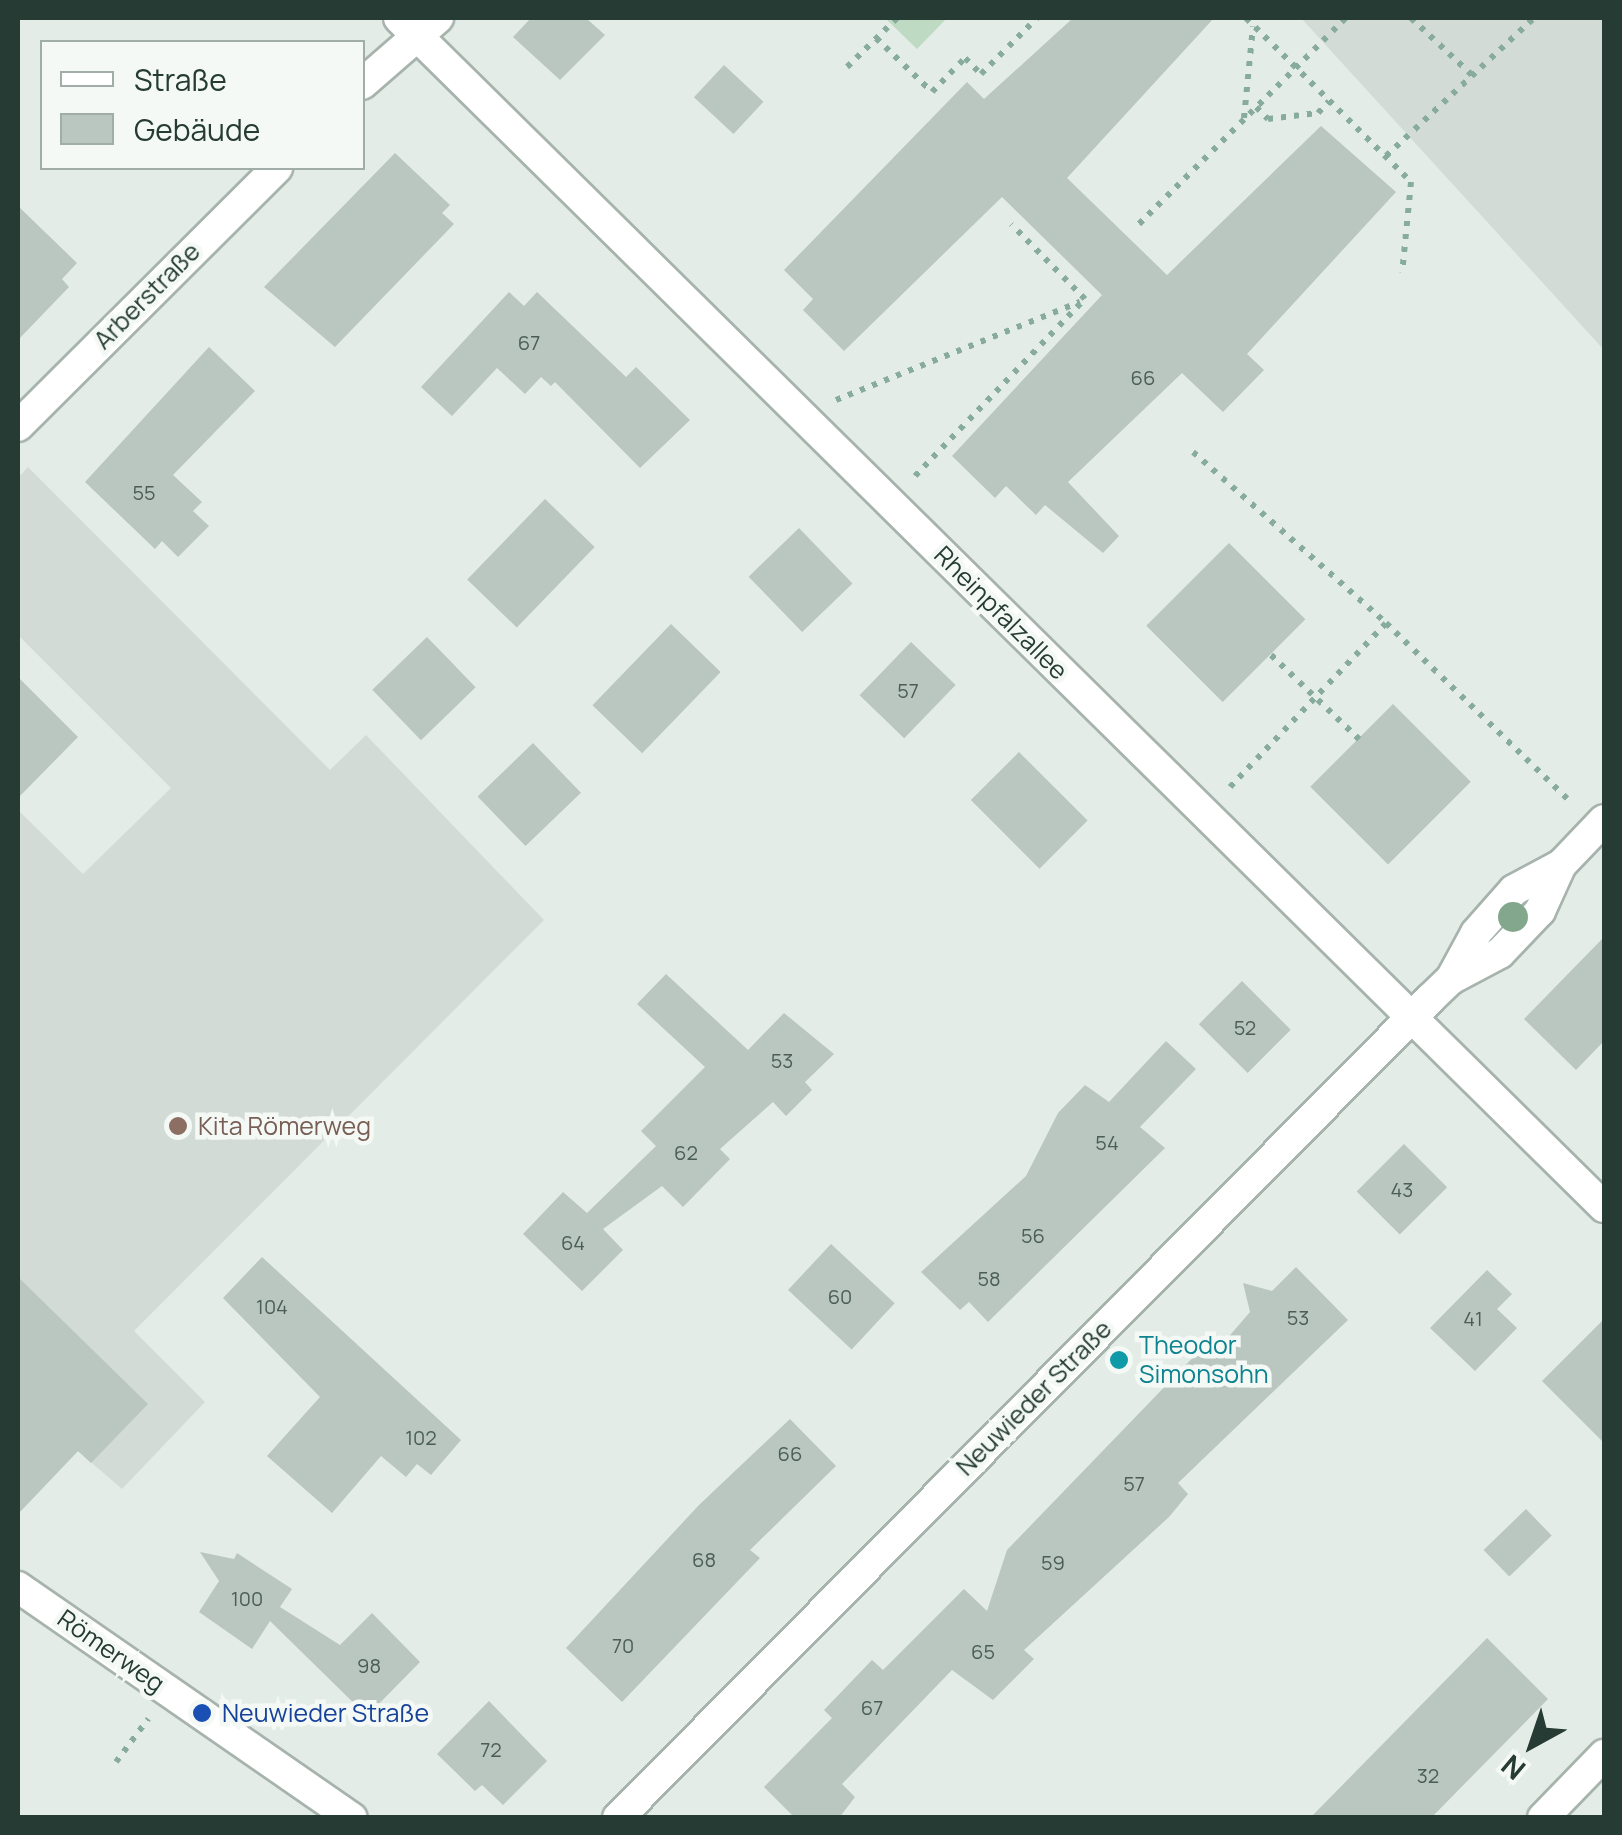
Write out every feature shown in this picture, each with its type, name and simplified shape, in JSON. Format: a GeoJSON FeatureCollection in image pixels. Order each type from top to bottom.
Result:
{"type":"FeatureCollection","features":[{"type":"Feature","properties":{"kind":"street"},"geometry":{"type":"LineString","coordinates":[[365,81],[417,23]]}},
{"type":"Feature","properties":{"kind":"street","name":"Rheinpfalzallee"},"geometry":{"type":"LineString","coordinates":[[417,23],[801,414],[1604,1207]]}},
{"type":"Feature","properties":{"kind":"street","name":"Arberstraße"},"geometry":{"type":"LineString","coordinates":[[18,426],[275,170]]}},
{"type":"Feature","properties":{"kind":"street","name":"Neuwieder Straße"},"geometry":{"type":"LineString","coordinates":[[618,1818],[1450,979],[1476,933],[1514,890],[1561,865],[1601,824]]}},
{"type":"Feature","properties":{"kind":"street","name":"Römerweg"},"geometry":{"type":"LineString","coordinates":[[18,1587],[352,1818]]}},
{"type":"Feature","properties":{"kind":"street"},"geometry":{"type":"LineString","coordinates":[[1543,1818],[1604,1755]]}},
{"type":"Feature","properties":{"kind":"path"},"geometry":{"type":"LineString","coordinates":[[846,67],[897,18]]}},
{"type":"Feature","properties":{"kind":"path"},"geometry":{"type":"LineString","coordinates":[[876,38],[932,92],[965,58],[981,74],[1037,18]]}},
{"type":"Feature","properties":{"kind":"path"},"geometry":{"type":"LineString","coordinates":[[1246,18],[1411,182],[1402,274]]}},
{"type":"Feature","properties":{"kind":"path"},"geometry":{"type":"LineString","coordinates":[[1139,224],[1346,18]]}},
{"type":"Feature","properties":{"kind":"path"},"geometry":{"type":"LineString","coordinates":[[1412,18],[1474,77]]}},
{"type":"Feature","properties":{"kind":"path"},"geometry":{"type":"LineString","coordinates":[[1386,156],[1534,18]]}},
{"type":"Feature","properties":{"kind":"path"},"geometry":{"type":"LineString","coordinates":[[1244,119],[1254,25]]}},
{"type":"Feature","properties":{"kind":"path"},"geometry":{"type":"LineString","coordinates":[[1256,107],[1268,118],[1318,113],[1330,101]]}},
{"type":"Feature","properties":{"kind":"path"},"geometry":{"type":"LineString","coordinates":[[1011,224],[1086,299]]}},
{"type":"Feature","properties":{"kind":"path"},"geometry":{"type":"LineString","coordinates":[[801,414],[1086,299]]}},
{"type":"Feature","properties":{"kind":"path"},"geometry":{"type":"LineString","coordinates":[[946,444],[1086,299]]}},
{"type":"Feature","properties":{"kind":"path"},"geometry":{"type":"LineString","coordinates":[[1194,452],[1386,623],[1601,824]]}},
{"type":"Feature","properties":{"kind":"path"},"geometry":{"type":"LineString","coordinates":[[1254,762],[1386,623]]}},
{"type":"Feature","properties":{"kind":"path"},"geometry":{"type":"LineString","coordinates":[[1271,655],[1359,739]]}},
{"type":"Feature","properties":{"kind":"path"},"geometry":{"type":"LineString","coordinates":[[116,1762],[168,1690]]}},
{"type":"Feature","properties":{"kind":"shaded area"},"geometry":{"type":"Polygon","coordinates":[[[1301,18],[1604,18],[1604,350],[1301,18]]]}},
{"type":"Feature","properties":{"kind":"shaded area","name":"Kita Römerweg"},"geometry":{"type":"Polygon","coordinates":[[[28,467],[330,770],[366,735],[544,920],[134,1331],[205,1402],[122,1489],[78,1451],[21,1511],[18,810],[83,874],[171,788],[18,635],[18,478],[28,467]]]}},
{"type":"Feature","properties":{"kind":"green space"},"geometry":{"type":"Polygon","coordinates":[[[885,18],[947,18],[917,49],[885,18]]]}},
{"type":"Feature","properties":{"kind":"building"},"geometry":{"type":"Polygon","coordinates":[[[531,18],[586,18],[605,35],[560,80],[513,37],[531,18]]]}},
{"type":"Feature","properties":{"kind":"building"},"geometry":{"type":"Polygon","coordinates":[[[1073,18],[1214,18],[1067,178],[1167,275],[1321,126],[1396,192],[1247,354],[1264,370],[1223,412],[1182,373],[1068,482],[1119,536],[1103,553],[1045,505],[1036,515],[1006,486],[995,498],[952,456],[1102,295],[1002,197],[844,351],[803,310],[813,299],[784,270],[967,82],[984,99],[1073,18]]]}},
{"type":"Feature","properties":{"kind":"building"},"geometry":{"type":"Polygon","coordinates":[[[724,65],[763,102],[733,134],[694,97],[724,65]]]}},
{"type":"Feature","properties":{"kind":"building"},"geometry":{"type":"Polygon","coordinates":[[[395,153],[450,205],[442,213],[454,224],[335,347],[264,287],[395,153]]]}},
{"type":"Feature","properties":{"kind":"building"},"geometry":{"type":"Polygon","coordinates":[[[18,206],[77,263],[62,279],[69,287],[18,340],[18,206]]]}},
{"type":"Feature","properties":{"kind":"building"},"geometry":{"type":"Polygon","coordinates":[[[509,292],[524,306],[537,292],[626,377],[636,367],[690,420],[640,468],[555,382],[551,386],[541,377],[525,394],[497,368],[452,416],[421,387],[509,292]]]}},
{"type":"Feature","properties":{"kind":"building"},"geometry":{"type":"Polygon","coordinates":[[[209,347],[255,391],[173,475],[202,502],[193,511],[209,526],[178,557],[162,541],[155,549],[85,482],[209,347]]]}},
{"type":"Feature","properties":{"kind":"building"},"geometry":{"type":"Polygon","coordinates":[[[545,499],[595,547],[517,627],[467,580],[545,499]]]}},
{"type":"Feature","properties":{"kind":"building"},"geometry":{"type":"Polygon","coordinates":[[[799,528],[852,583],[802,632],[749,577],[799,528]]]}},
{"type":"Feature","properties":{"kind":"building"},"geometry":{"type":"Polygon","coordinates":[[[1229,543],[1305,619],[1223,702],[1146,626],[1229,543]]]}},
{"type":"Feature","properties":{"kind":"building"},"geometry":{"type":"Polygon","coordinates":[[[671,624],[721,672],[642,753],[593,705],[671,624]]]}},
{"type":"Feature","properties":{"kind":"building"},"geometry":{"type":"Polygon","coordinates":[[[427,637],[476,687],[421,740],[372,690],[427,637]]]}},
{"type":"Feature","properties":{"kind":"building"},"geometry":{"type":"Polygon","coordinates":[[[911,642],[956,685],[904,738],[860,695],[911,642]]]}},
{"type":"Feature","properties":{"kind":"building"},"geometry":{"type":"Polygon","coordinates":[[[18,677],[78,737],[18,798],[18,677]]]}},
{"type":"Feature","properties":{"kind":"building"},"geometry":{"type":"Polygon","coordinates":[[[1393,704],[1471,782],[1388,865],[1310,787],[1393,704]]]}},
{"type":"Feature","properties":{"kind":"building"},"geometry":{"type":"Polygon","coordinates":[[[533,743],[581,793],[526,846],[478,796],[533,743]]]}},
{"type":"Feature","properties":{"kind":"building"},"geometry":{"type":"Polygon","coordinates":[[[1019,752],[1088,821],[1040,869],[971,800],[1019,752]]]}},
{"type":"Feature","properties":{"kind":"building"},"geometry":{"type":"Polygon","coordinates":[[[1604,937],[1604,1041],[1576,1070],[1524,1019],[1604,937]]]}},
{"type":"Feature","properties":{"kind":"building"},"geometry":{"type":"Polygon","coordinates":[[[666,974],[748,1050],[784,1013],[834,1054],[805,1082],[812,1090],[786,1116],[773,1102],[720,1149],[730,1159],[683,1207],[662,1186],[603,1229],[623,1250],[582,1291],[523,1234],[563,1192],[587,1213],[656,1146],[641,1131],[705,1067],[637,1004],[666,974]]]}},
{"type":"Feature","properties":{"kind":"building"},"geometry":{"type":"Polygon","coordinates":[[[1242,981],[1291,1030],[1248,1073],[1199,1024],[1242,981]]]}},
{"type":"Feature","properties":{"kind":"building"},"geometry":{"type":"Polygon","coordinates":[[[1166,1041],[1196,1069],[1140,1127],[1165,1148],[988,1322],[969,1302],[960,1310],[921,1272],[1026,1176],[1058,1113],[1085,1085],[1109,1102],[1166,1041]]]}},
{"type":"Feature","properties":{"kind":"building"},"geometry":{"type":"Polygon","coordinates":[[[1404,1144],[1447,1187],[1400,1235],[1357,1191],[1404,1144]]]}},
{"type":"Feature","properties":{"kind":"building"},"geometry":{"type":"Polygon","coordinates":[[[831,1244],[895,1303],[852,1349],[788,1290],[831,1244]]]}},
{"type":"Feature","properties":{"kind":"building"},"geometry":{"type":"Polygon","coordinates":[[[262,1257],[461,1440],[431,1475],[417,1464],[406,1477],[381,1456],[332,1513],[267,1456],[320,1397],[223,1298],[262,1257]]]}},
{"type":"Feature","properties":{"kind":"building"},"geometry":{"type":"Polygon","coordinates":[[[1296,1267],[1348,1320],[1178,1483],[1188,1494],[1169,1517],[1024,1650],[1034,1659],[993,1700],[952,1670],[842,1784],[855,1797],[839,1818],[795,1818],[764,1787],[832,1718],[824,1710],[872,1660],[883,1670],[964,1589],[987,1611],[1007,1550],[1204,1346],[1213,1355],[1250,1312],[1243,1283],[1272,1291],[1296,1267]]]}},
{"type":"Feature","properties":{"kind":"building"},"geometry":{"type":"Polygon","coordinates":[[[1487,1270],[1512,1294],[1497,1309],[1517,1328],[1475,1371],[1430,1328],[1487,1270]]]}},
{"type":"Feature","properties":{"kind":"building"},"geometry":{"type":"Polygon","coordinates":[[[18,1277],[148,1404],[91,1463],[78,1451],[18,1514],[18,1277]]]}},
{"type":"Feature","properties":{"kind":"building"},"geometry":{"type":"Polygon","coordinates":[[[1604,1319],[1604,1443],[1542,1381],[1604,1319]]]}},
{"type":"Feature","properties":{"kind":"building"},"geometry":{"type":"Polygon","coordinates":[[[790,1419],[836,1466],[750,1550],[760,1558],[622,1702],[566,1648],[699,1505],[790,1419]]]}},
{"type":"Feature","properties":{"kind":"building"},"geometry":{"type":"Polygon","coordinates":[[[1526,1509],[1552,1536],[1509,1577],[1484,1550],[1526,1509]]]}},
{"type":"Feature","properties":{"kind":"building"},"geometry":{"type":"Polygon","coordinates":[[[200,1552],[234,1559],[237,1553],[292,1589],[280,1607],[340,1645],[372,1613],[420,1662],[367,1716],[270,1621],[252,1649],[199,1612],[219,1581],[200,1552]]]}},
{"type":"Feature","properties":{"kind":"building"},"geometry":{"type":"Polygon","coordinates":[[[1487,1638],[1548,1699],[1431,1818],[1310,1818],[1487,1638]]]}},
{"type":"Feature","properties":{"kind":"building"},"geometry":{"type":"Polygon","coordinates":[[[489,1701],[547,1761],[503,1805],[482,1785],[475,1791],[437,1754],[489,1701]]]}},
{"type":"Feature","properties":{"kind":"place","name":"Kita Römerweg"},"geometry":{"type":"Point","coordinates":[178,1126]}},
{"type":"Feature","properties":{"kind":"place","name":"Theodor Simonsohn"},"geometry":{"type":"Point","coordinates":[1119,1360]}},
{"type":"Feature","properties":{"kind":"place","name":"Neuwieder Straße"},"geometry":{"type":"Point","coordinates":[202,1713]}}]}
